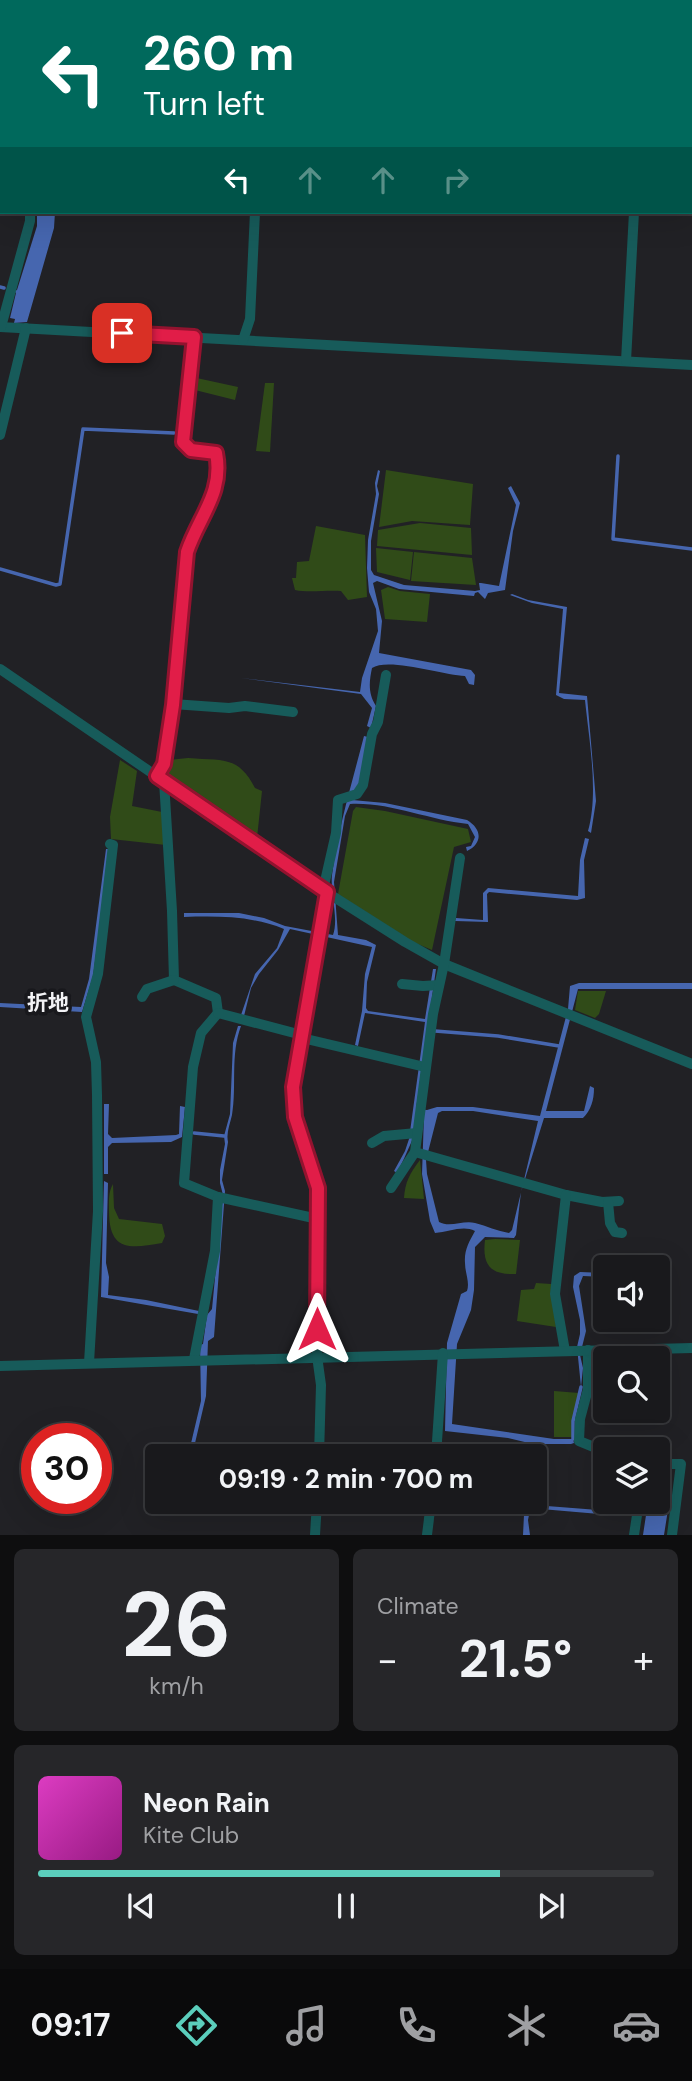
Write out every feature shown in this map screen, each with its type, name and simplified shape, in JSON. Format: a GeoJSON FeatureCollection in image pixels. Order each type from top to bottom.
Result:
{"type":"FeatureCollection","features":[{"type":"Feature","properties":{"kind":"street"},"geometry":{"type":"LineString","coordinates":[[30,214],[0,327],[692,365]]}},
{"type":"Feature","properties":{"kind":"street"},"geometry":{"type":"LineString","coordinates":[[243,340],[250,318],[255,214]]}},
{"type":"Feature","properties":{"kind":"street"},"geometry":{"type":"LineString","coordinates":[[625,361],[634,214]]}},
{"type":"Feature","properties":{"kind":"street"},"geometry":{"type":"LineString","coordinates":[[0,435],[26,328]]}},
{"type":"Feature","properties":{"kind":"street"},"geometry":{"type":"LineString","coordinates":[[174,980],[172,911],[161,778],[173,705],[187,552],[195,529],[213,496],[218,465],[216,453],[191,450],[183,442],[194,337]]}},
{"type":"Feature","properties":{"kind":"street"},"geometry":{"type":"LineString","coordinates":[[0,669],[325,891],[405,942],[444,964],[692,1064]]}},
{"type":"Feature","properties":{"kind":"street"},"geometry":{"type":"LineString","coordinates":[[319,1444],[318,1188],[295,1117],[293,1087],[336,834],[338,800],[357,794],[363,785],[386,675]]}},
{"type":"Feature","properties":{"kind":"street"},"geometry":{"type":"LineString","coordinates":[[173,705],[229,708],[245,706],[279,716],[293,712]]}},
{"type":"Feature","properties":{"kind":"street"},"geometry":{"type":"LineString","coordinates":[[89,1363],[97,1211],[97,1108],[96,1062],[86,1017],[98,974],[114,845],[110,844]]}},
{"type":"Feature","properties":{"kind":"street"},"geometry":{"type":"LineString","coordinates":[[391,1188],[415,1152],[425,1068],[460,858]]}},
{"type":"Feature","properties":{"kind":"street"},"geometry":{"type":"LineString","coordinates":[[142,997],[147,989],[174,980],[216,998],[218,1013],[201,1033],[193,1067],[184,1183],[218,1197],[318,1219]]}},
{"type":"Feature","properties":{"kind":"street"},"geometry":{"type":"LineString","coordinates":[[402,984],[439,985]]}},
{"type":"Feature","properties":{"kind":"street"},"geometry":{"type":"LineString","coordinates":[[218,1013],[298,1034],[302,1038],[425,1068]]}},
{"type":"Feature","properties":{"kind":"street"},"geometry":{"type":"LineString","coordinates":[[372,1143],[384,1136],[417,1133]]}},
{"type":"Feature","properties":{"kind":"street"},"geometry":{"type":"LineString","coordinates":[[415,1152],[566,1195],[614,1201],[610,1223],[615,1232],[622,1233]]}},
{"type":"Feature","properties":{"kind":"street"},"geometry":{"type":"LineString","coordinates":[[565,1351],[555,1294],[566,1195]]}},
{"type":"Feature","properties":{"kind":"street"},"geometry":{"type":"LineString","coordinates":[[194,1359],[215,1251],[218,1197]]}},
{"type":"Feature","properties":{"kind":"street"},"geometry":{"type":"LineString","coordinates":[[0,1366],[692,1348]]}},
{"type":"Feature","properties":{"kind":"street"},"geometry":{"type":"LineString","coordinates":[[588,1350],[588,1389],[580,1419],[579,1441],[593,1447]]}},
{"type":"Feature","properties":{"kind":"street"},"geometry":{"type":"LineString","coordinates":[[437,1444],[443,1353]]}},
{"type":"Feature","properties":{"kind":"street"},"geometry":{"type":"LineString","coordinates":[[670,1464],[681,1464],[672,1535]]}},
{"type":"Feature","properties":{"kind":"street"},"geometry":{"type":"LineString","coordinates":[[315,1535],[316,1514]]}},
{"type":"Feature","properties":{"kind":"street"},"geometry":{"type":"LineString","coordinates":[[428,1535],[430,1514]]}},
{"type":"Feature","properties":{"kind":"street"},"geometry":{"type":"LineString","coordinates":[[634,1535],[637,1514]]}},
{"type":"Feature","properties":{"kind":"green space"},"geometry":{"type":"Polygon","coordinates":[[[192,377],[238,387],[235,400],[191,389],[192,377]]]}},
{"type":"Feature","properties":{"kind":"green space"},"geometry":{"type":"Polygon","coordinates":[[[265,383],[274,383],[270,452],[256,451],[265,383]]]}},
{"type":"Feature","properties":{"kind":"green space"},"geometry":{"type":"Polygon","coordinates":[[[386,470],[473,484],[470,525],[412,521],[379,527],[386,470]]]}},
{"type":"Feature","properties":{"kind":"green space"},"geometry":{"type":"Polygon","coordinates":[[[420,523],[471,528],[472,555],[377,546],[378,530],[420,523]]]}},
{"type":"Feature","properties":{"kind":"green space"},"geometry":{"type":"Polygon","coordinates":[[[316,526],[365,535],[367,597],[348,600],[341,591],[295,590],[292,578],[296,578],[297,562],[309,561],[316,526]]]}},
{"type":"Feature","properties":{"kind":"green space"},"geometry":{"type":"Polygon","coordinates":[[[376,548],[413,552],[410,580],[377,572],[376,548]]]}},
{"type":"Feature","properties":{"kind":"green space"},"geometry":{"type":"Polygon","coordinates":[[[414,552],[472,558],[476,585],[411,581],[414,552]]]}},
{"type":"Feature","properties":{"kind":"green space"},"geometry":{"type":"Polygon","coordinates":[[[388,587],[430,594],[427,622],[385,619],[381,590],[388,587]]]}},
{"type":"Feature","properties":{"kind":"green space"},"geometry":{"type":"Polygon","coordinates":[[[120,760],[137,771],[132,806],[162,812],[166,845],[111,839],[110,817],[120,760]]]}},
{"type":"Feature","properties":{"kind":"green space"},"geometry":{"type":"Polygon","coordinates":[[[169,760],[220,760],[235,765],[249,777],[255,788],[262,791],[257,838],[164,774],[169,760]]]}},
{"type":"Feature","properties":{"kind":"green space"},"geometry":{"type":"Polygon","coordinates":[[[356,807],[468,829],[471,842],[454,847],[432,950],[413,942],[338,894],[353,811],[356,807]]]}},
{"type":"Feature","properties":{"kind":"green space"},"geometry":{"type":"Polygon","coordinates":[[[578,991],[606,991],[599,1014],[595,1018],[575,1010],[578,991]]]}},
{"type":"Feature","properties":{"kind":"green space"},"geometry":{"type":"Polygon","coordinates":[[[420,1160],[424,1199],[404,1198],[409,1178],[420,1160]]]}},
{"type":"Feature","properties":{"kind":"green space"},"geometry":{"type":"Polygon","coordinates":[[[113,1184],[114,1208],[119,1219],[162,1224],[165,1236],[162,1243],[131,1246],[117,1240],[110,1224],[109,1211],[113,1184]]]}},
{"type":"Feature","properties":{"kind":"green space"},"geometry":{"type":"Polygon","coordinates":[[[485,1240],[520,1240],[516,1274],[500,1273],[487,1262],[485,1240]]]}},
{"type":"Feature","properties":{"kind":"green space"},"geometry":{"type":"Polygon","coordinates":[[[536,1283],[551,1284],[556,1327],[517,1321],[521,1290],[534,1289],[536,1283]]]}},
{"type":"Feature","properties":{"kind":"green space"},"geometry":{"type":"Polygon","coordinates":[[[554,1391],[579,1393],[572,1423],[572,1437],[554,1437],[554,1391]]]}},
{"type":"Feature","properties":{"kind":"water"},"geometry":{"type":"Polygon","coordinates":[[[37,214],[55,214],[54,228],[27,322],[14,323],[15,319],[10,318],[16,293],[14,291],[17,290],[37,226],[37,214]]]}},
{"type":"Feature","properties":{"kind":"water"},"geometry":{"type":"Polygon","coordinates":[[[378,470],[379,494],[371,541],[371,570],[374,575],[404,585],[475,591],[480,590],[479,583],[499,586],[516,505],[508,488],[511,486],[520,503],[513,531],[505,590],[488,593],[485,599],[478,592],[474,596],[399,589],[377,581],[373,583],[382,621],[379,653],[471,670],[475,675],[474,685],[469,684],[465,676],[416,667],[390,664],[372,668],[370,688],[376,706],[371,728],[367,726],[372,708],[361,694],[241,678],[360,692],[378,631],[376,609],[369,592],[367,568],[368,540],[378,470]]]}},
{"type":"Feature","properties":{"kind":"water"},"geometry":{"type":"Polygon","coordinates":[[[510,595],[528,600],[567,607],[559,693],[587,696],[596,801],[591,833],[588,831],[593,783],[585,700],[564,699],[556,695],[563,609],[532,603],[510,595]]]}},
{"type":"Feature","properties":{"kind":"water"},"geometry":{"type":"Polygon","coordinates":[[[364,736],[368,737],[359,783],[352,800],[385,803],[467,820],[478,832],[476,844],[467,851],[466,847],[471,846],[475,837],[468,824],[365,804],[350,804],[345,816],[334,882],[338,935],[366,940],[376,945],[367,982],[366,1008],[368,1011],[425,1019],[433,969],[436,969],[416,1109],[473,1107],[540,1116],[568,1009],[570,986],[579,983],[692,983],[692,989],[578,989],[546,1111],[584,1111],[590,1086],[594,1088],[593,1101],[583,1118],[544,1118],[521,1191],[538,1121],[473,1111],[438,1113],[426,1160],[439,1222],[475,1223],[509,1233],[521,1193],[514,1238],[485,1237],[475,1247],[471,1310],[457,1344],[452,1424],[554,1439],[573,1439],[574,1443],[533,1444],[508,1438],[445,1431],[447,1343],[461,1294],[467,1291],[465,1254],[475,1231],[461,1229],[435,1233],[430,1221],[422,1174],[424,1115],[397,1173],[394,1171],[409,1139],[425,1022],[365,1013],[358,1046],[355,1045],[362,1011],[365,974],[372,947],[290,929],[251,988],[244,1016],[241,1015],[255,974],[277,948],[284,929],[235,918],[184,917],[184,913],[239,913],[285,926],[333,935],[335,921],[332,875],[342,823],[364,736]]]}},
{"type":"Feature","properties":{"kind":"water"},"geometry":{"type":"Polygon","coordinates":[[[585,838],[589,839],[584,860],[585,898],[577,900],[489,892],[488,922],[455,921],[456,918],[483,920],[483,893],[488,888],[578,896],[580,860],[585,838]]]}},
{"type":"Feature","properties":{"kind":"water"},"geometry":{"type":"Polygon","coordinates":[[[106,849],[110,849],[93,976],[82,1012],[0,1007],[0,1003],[81,1007],[89,979],[106,849]]]}},
{"type":"Feature","properties":{"kind":"water"},"geometry":{"type":"Polygon","coordinates":[[[238,1026],[241,1026],[236,1048],[232,1115],[222,1180],[225,1191],[214,1337],[208,1341],[206,1396],[195,1444],[191,1444],[201,1401],[200,1345],[203,1344],[207,1315],[212,1309],[223,1195],[220,1170],[230,1114],[233,1043],[238,1026]]]}},
{"type":"Feature","properties":{"kind":"water"},"geometry":{"type":"Polygon","coordinates":[[[104,1104],[109,1104],[108,1134],[112,1138],[179,1134],[180,1106],[185,1107],[182,1137],[171,1142],[112,1143],[108,1147],[108,1174],[104,1174],[104,1104]]]}},
{"type":"Feature","properties":{"kind":"water"},"geometry":{"type":"Polygon","coordinates":[[[104,1181],[108,1183],[108,1295],[199,1311],[198,1314],[101,1297],[104,1181]]]}},
{"type":"Feature","properties":{"kind":"water"},"geometry":{"type":"Polygon","coordinates":[[[580,1272],[593,1273],[593,1276],[583,1276],[579,1286],[586,1331],[580,1355],[583,1368],[581,1387],[577,1347],[580,1320],[573,1287],[574,1276],[580,1272]]]}},
{"type":"Feature","properties":{"kind":"water"},"geometry":{"type":"Polygon","coordinates":[[[547,1506],[593,1510],[593,1513],[547,1510],[547,1506]]]}},
{"type":"Feature","properties":{"kind":"water"},"geometry":{"type":"Polygon","coordinates":[[[531,1514],[528,1520],[530,1535],[523,1535],[524,1515],[531,1514]]]}},
{"type":"Feature","properties":{"kind":"water"},"geometry":{"type":"Polygon","coordinates":[[[646,1514],[667,1514],[664,1535],[643,1535],[646,1514]]]}},
{"type":"Feature","properties":{"kind":"waterway"},"geometry":{"type":"LineString","coordinates":[[0,287],[4,288]]}},
{"type":"Feature","properties":{"kind":"waterway"},"geometry":{"type":"LineString","coordinates":[[0,569],[60,584],[83,429],[174,433]]}},
{"type":"Feature","properties":{"kind":"waterway"},"geometry":{"type":"LineString","coordinates":[[618,456],[613,539],[692,549]]}},
{"type":"Feature","properties":{"kind":"waterway"},"geometry":{"type":"LineString","coordinates":[[435,1031],[498,1036],[559,1046]]}},
{"type":"Feature","properties":{"kind":"waterway"},"geometry":{"type":"LineString","coordinates":[[194,1133],[224,1136]]}},
{"type":"Feature","properties":{"kind":"waterway"},"geometry":{"type":"LineString","coordinates":[[573,1439],[573,1421],[581,1387]]}},
{"type":"Feature","properties":{"kind":"district","name":"折地"},"geometry":{"type":"Point","coordinates":[48,1003]}},
{"type":"Feature","properties":{"kind":"route"},"geometry":{"type":"LineString","coordinates":[[122,333],[194,337],[183,442],[191,450],[216,453],[218,465],[213,496],[195,529],[187,552],[173,705],[164,764],[157,776],[327,892],[293,1087],[295,1117],[318,1188],[317,1329]]}}]}
